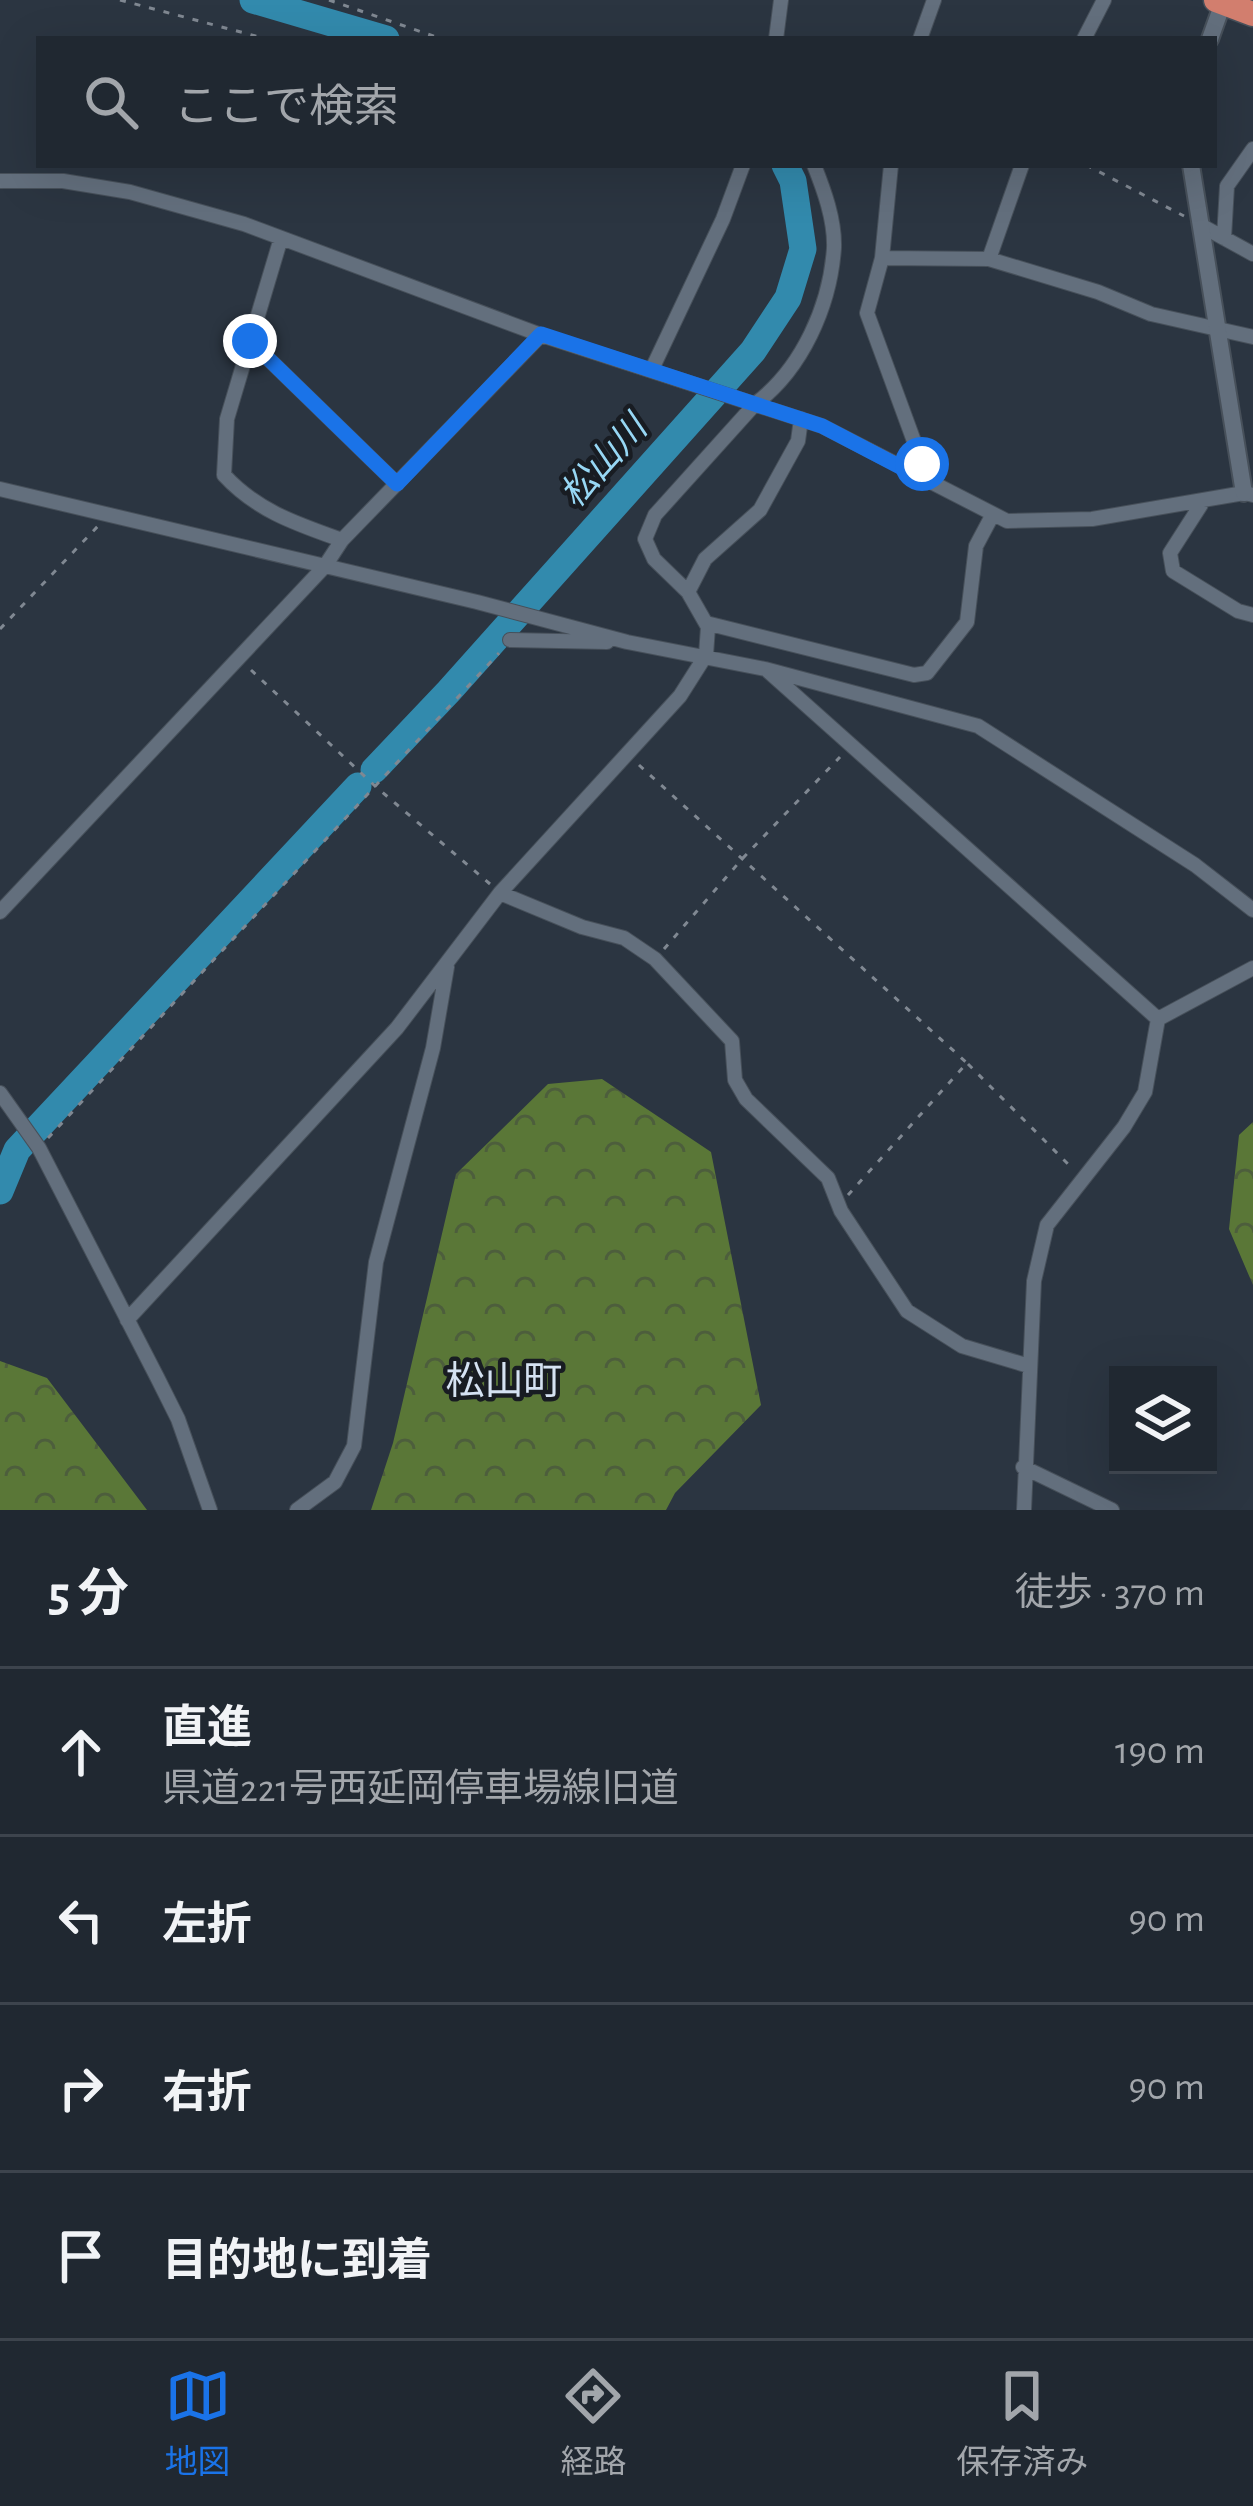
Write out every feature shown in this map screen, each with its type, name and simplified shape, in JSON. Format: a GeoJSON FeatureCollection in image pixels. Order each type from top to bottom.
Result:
{"type":"FeatureCollection","features":[{"type":"Feature","properties":{"kind":"highway"},"geometry":{"type":"LineString","coordinates":[[1221,1],[1253,14]]}},
{"type":"Feature","properties":{"kind":"street"},"geometry":{"type":"LineString","coordinates":[[776,36],[781,0]]}},
{"type":"Feature","properties":{"kind":"street"},"geometry":{"type":"LineString","coordinates":[[921,36],[934,0]]}},
{"type":"Feature","properties":{"kind":"street"},"geometry":{"type":"LineString","coordinates":[[1086,36],[1104,0]]}},
{"type":"Feature","properties":{"kind":"street"},"geometry":{"type":"LineString","coordinates":[[1211,36],[1221,1]]}},
{"type":"Feature","properties":{"kind":"street"},"geometry":{"type":"LineString","coordinates":[[1224,238],[1227,186],[1253,148]]}},
{"type":"Feature","properties":{"kind":"street"},"geometry":{"type":"LineString","coordinates":[[652,369],[742,168]]}},
{"type":"Feature","properties":{"kind":"street"},"geometry":{"type":"LineString","coordinates":[[127,1320],[397,1028],[500,892],[680,697],[706,656],[706,622],[688,592],[653,559],[645,539],[655,515],[755,404],[774,391],[808,342],[826,295],[834,245],[826,196],[815,168]]}},
{"type":"Feature","properties":{"kind":"street"},"geometry":{"type":"LineString","coordinates":[[891,168],[882,258],[867,313],[929,482]]}},
{"type":"Feature","properties":{"kind":"street"},"geometry":{"type":"LineString","coordinates":[[989,259],[1021,168]]}},
{"type":"Feature","properties":{"kind":"street"},"geometry":{"type":"LineString","coordinates":[[0,181],[63,181],[199,209],[541,334],[801,419],[885,456],[1007,521],[1091,519],[1248,494],[1192,168]]}},
{"type":"Feature","properties":{"kind":"street"},"geometry":{"type":"LineString","coordinates":[[1202,226],[1253,254]]}},
{"type":"Feature","properties":{"kind":"street"},"geometry":{"type":"LineString","coordinates":[[281,238],[227,419],[224,475],[245,499],[342,540]]}},
{"type":"Feature","properties":{"kind":"street"},"geometry":{"type":"LineString","coordinates":[[882,258],[989,259],[1098,292],[1151,314],[1253,337]]}},
{"type":"Feature","properties":{"kind":"street"},"geometry":{"type":"LineString","coordinates":[[0,912],[325,566],[342,540],[541,334]]}},
{"type":"Feature","properties":{"kind":"street"},"geometry":{"type":"LineString","coordinates":[[250,341],[397,484]]}},
{"type":"Feature","properties":{"kind":"street"},"geometry":{"type":"LineString","coordinates":[[688,592],[705,559],[760,510],[798,441],[801,419]]}},
{"type":"Feature","properties":{"kind":"street"},"geometry":{"type":"LineString","coordinates":[[0,489],[627,642],[765,669],[978,726],[1196,865],[1253,910]]}},
{"type":"Feature","properties":{"kind":"street"},"geometry":{"type":"LineString","coordinates":[[1204,500],[1170,553],[1173,571],[1238,611],[1253,615]]}},
{"type":"Feature","properties":{"kind":"street"},"geometry":{"type":"LineString","coordinates":[[706,622],[914,675],[927,673],[967,622],[976,546],[993,514]]}},
{"type":"Feature","properties":{"kind":"street"},"geometry":{"type":"LineString","coordinates":[[510,640],[627,642]]}},
{"type":"Feature","properties":{"kind":"street"},"geometry":{"type":"LineString","coordinates":[[765,669],[1158,1019]]}},
{"type":"Feature","properties":{"kind":"street"},"geometry":{"type":"LineString","coordinates":[[500,892],[582,928],[624,938],[655,959],[732,1041],[735,1080],[746,1100],[828,1178],[839,1205],[907,1311],[962,1346],[1029,1366]]}},
{"type":"Feature","properties":{"kind":"street"},"geometry":{"type":"LineString","coordinates":[[297,1510],[335,1482],[354,1446],[376,1262],[433,1048],[448,960]]}},
{"type":"Feature","properties":{"kind":"street"},"geometry":{"type":"LineString","coordinates":[[1158,1019],[1253,968]]}},
{"type":"Feature","properties":{"kind":"street"},"geometry":{"type":"LineString","coordinates":[[1024,1510],[1034,1281],[1046,1225],[1145,1092],[1158,1019]]}},
{"type":"Feature","properties":{"kind":"street"},"geometry":{"type":"LineString","coordinates":[[0,1093],[39,1148],[178,1419],[211,1510]]}},
{"type":"Feature","properties":{"kind":"street"},"geometry":{"type":"LineString","coordinates":[[1023,1467],[1112,1510]]}},
{"type":"Feature","properties":{"kind":"path"},"geometry":{"type":"LineString","coordinates":[[120,0],[256,36]]}},
{"type":"Feature","properties":{"kind":"path"},"geometry":{"type":"LineString","coordinates":[[328,0],[433,36]]}},
{"type":"Feature","properties":{"kind":"path"},"geometry":{"type":"LineString","coordinates":[[1092,168],[1202,226]]}},
{"type":"Feature","properties":{"kind":"path"},"geometry":{"type":"LineString","coordinates":[[0,628],[110,515]]}},
{"type":"Feature","properties":{"kind":"path"},"geometry":{"type":"LineString","coordinates":[[39,1148],[510,640]]}},
{"type":"Feature","properties":{"kind":"path"},"geometry":{"type":"LineString","coordinates":[[237,656],[375,786],[500,892]]}},
{"type":"Feature","properties":{"kind":"path"},"geometry":{"type":"LineString","coordinates":[[655,959],[852,744]]}},
{"type":"Feature","properties":{"kind":"path"},"geometry":{"type":"LineString","coordinates":[[627,754],[967,1063],[1083,1179]]}},
{"type":"Feature","properties":{"kind":"path"},"geometry":{"type":"LineString","coordinates":[[839,1205],[967,1063]]}},
{"type":"Feature","properties":{"kind":"green space"},"geometry":{"type":"Polygon","coordinates":[[[602,1079],[711,1152],[761,1405],[675,1493],[666,1510],[371,1510],[393,1443],[456,1174],[548,1084],[602,1079]]]}},
{"type":"Feature","properties":{"kind":"green space"},"geometry":{"type":"Polygon","coordinates":[[[1253,1122],[1253,1285],[1229,1229],[1239,1135],[1253,1122]]]}},
{"type":"Feature","properties":{"kind":"green space"},"geometry":{"type":"Polygon","coordinates":[[[0,1361],[47,1378],[147,1510],[0,1510],[0,1361]]]}},
{"type":"Feature","properties":{"kind":"waterway","name":"松山川"},"geometry":{"type":"LineString","coordinates":[[253,0],[376,36]]}},
{"type":"Feature","properties":{"kind":"waterway","name":"松山川"},"geometry":{"type":"LineString","coordinates":[[374,770],[753,351],[788,298],[803,249],[793,181],[786,168]]}},
{"type":"Feature","properties":{"kind":"waterway","name":"松山川"},"geometry":{"type":"LineString","coordinates":[[0,1191],[17,1150],[358,786]]}},
{"type":"Feature","properties":{"kind":"district","name":"松山町"},"geometry":{"type":"Point","coordinates":[504,1382]}},
{"type":"Feature","properties":{"kind":"route"},"geometry":{"type":"LineString","coordinates":[[250,341],[397,484],[541,334],[822,426],[929,482],[922,464]]}}]}
